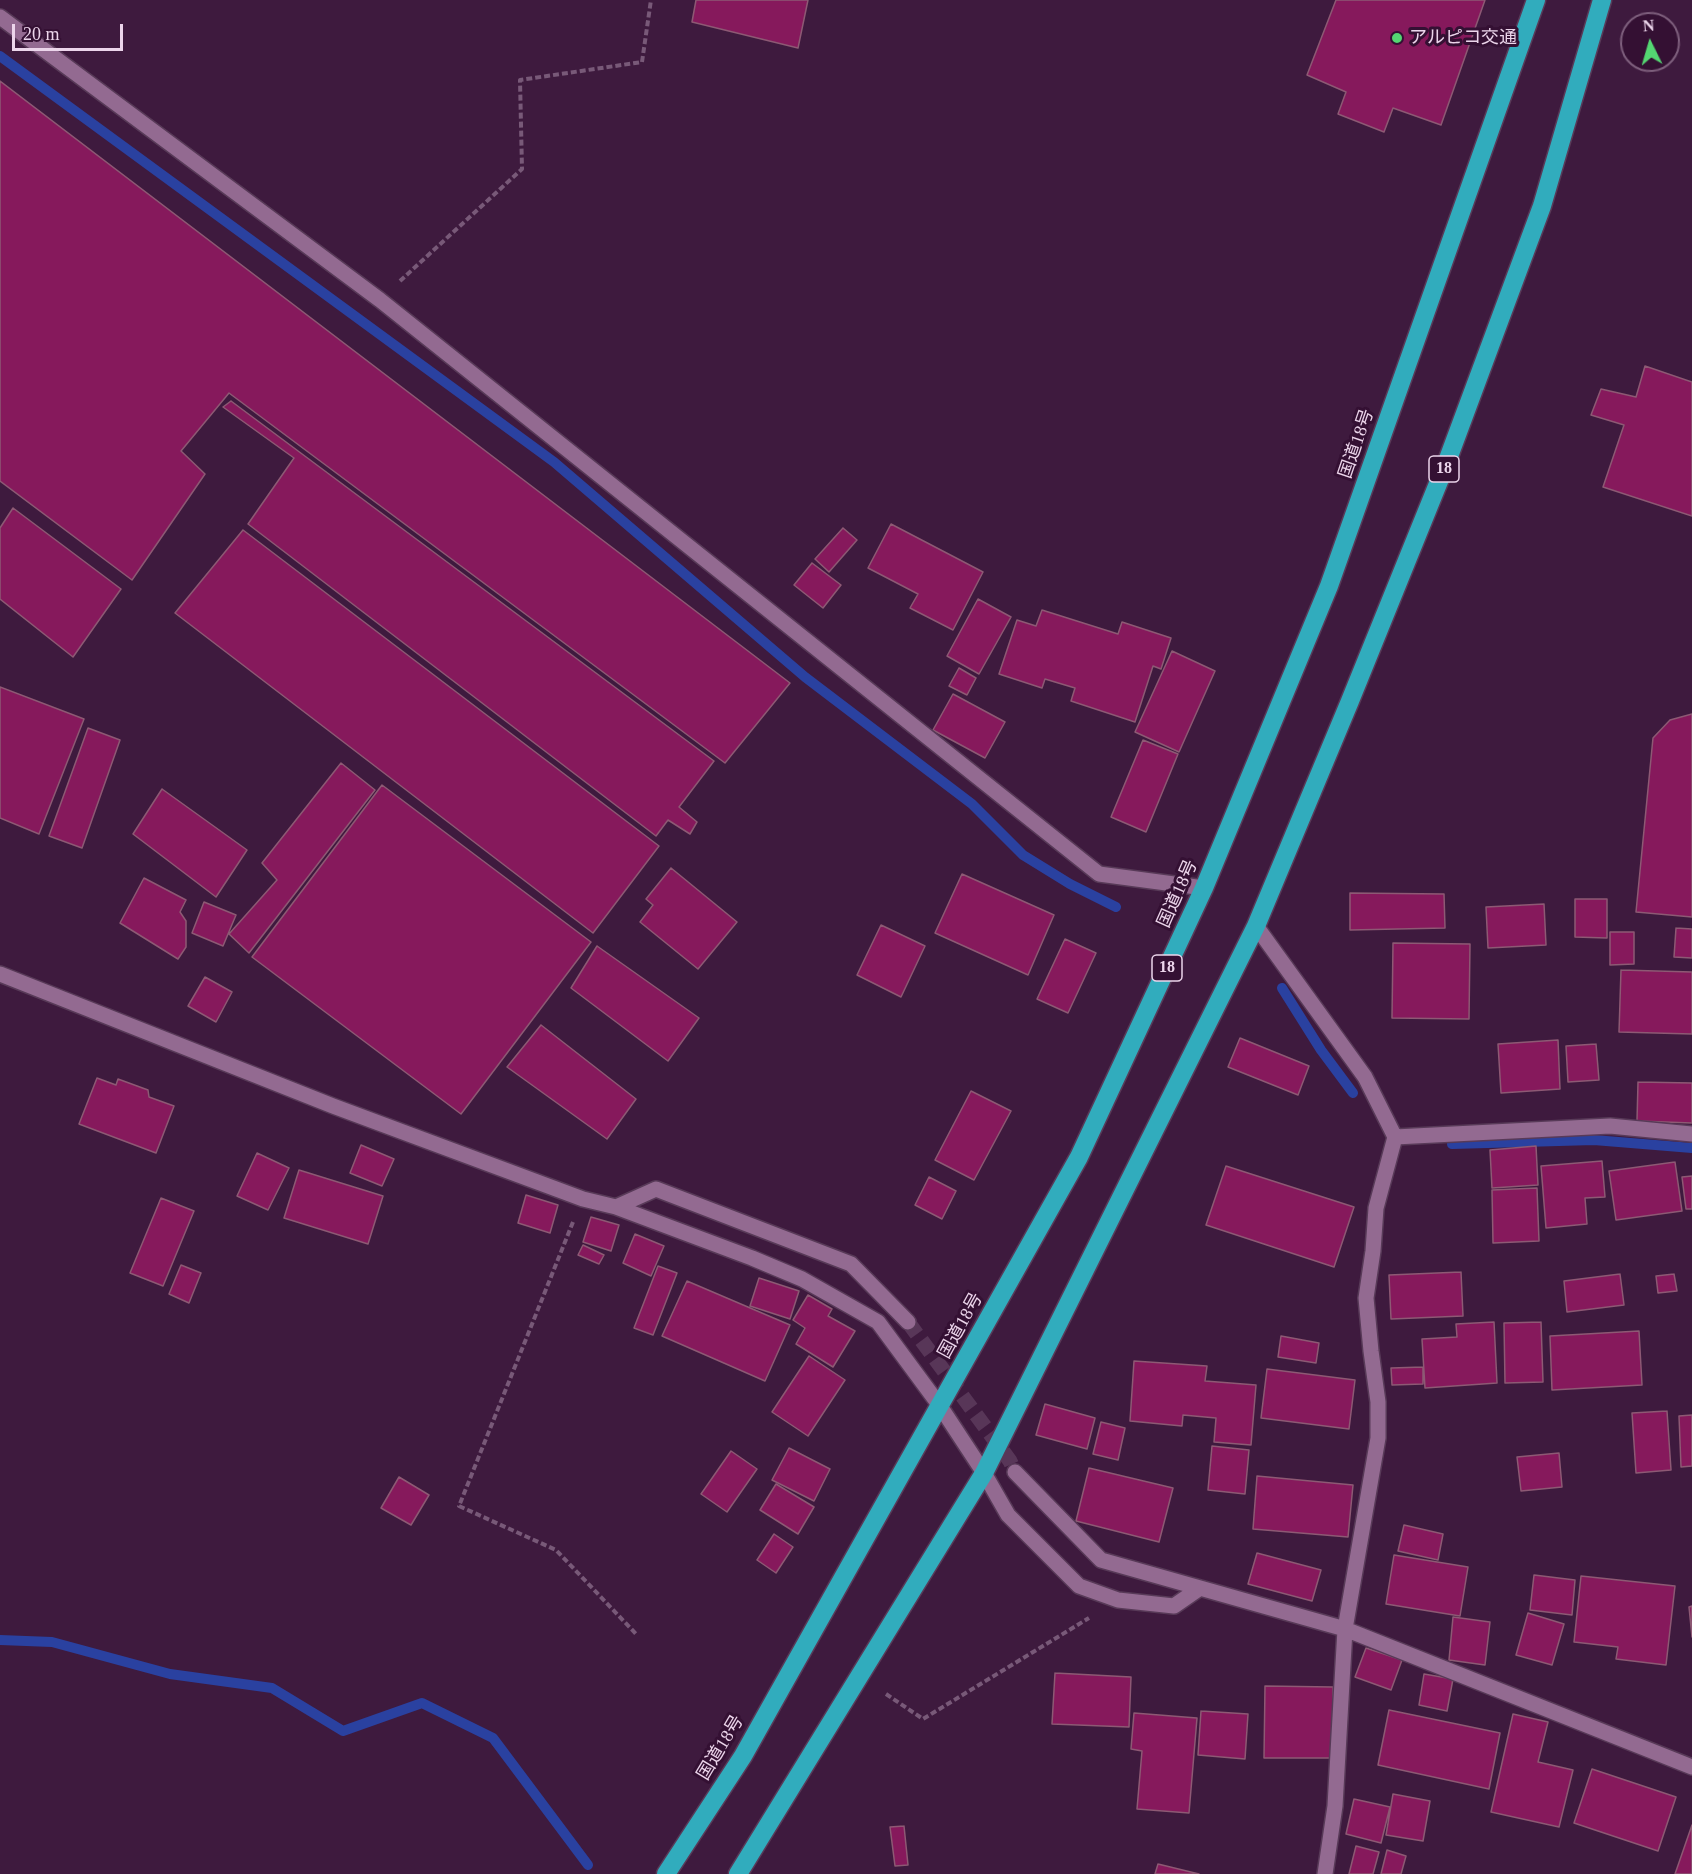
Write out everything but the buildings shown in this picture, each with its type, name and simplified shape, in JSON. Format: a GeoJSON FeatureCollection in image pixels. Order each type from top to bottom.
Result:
{"type":"FeatureCollection","features":[{"type":"Feature","properties":{"kind":"highway","name":"国道18号"},"geometry":{"type":"LineString","coordinates":[[666,1874],[743,1756],[1079,1157],[1204,888],[1329,586],[1536,0]]}},
{"type":"Feature","properties":{"kind":"highway","name":"18"},"geometry":{"type":"LineString","coordinates":[[738,1874],[984,1473],[1256,926],[1443,470],[1542,206],[1602,0]]}},
{"type":"Feature","properties":{"kind":"street"},"geometry":{"type":"LineString","coordinates":[[0,17],[380,300],[1099,874],[1204,888]]}},
{"type":"Feature","properties":{"kind":"street"},"geometry":{"type":"LineString","coordinates":[[1256,926],[1365,1077],[1395,1137],[1376,1208],[1366,1298],[1378,1402],[1378,1437],[1345,1629],[1335,1806],[1325,1874]]}},
{"type":"Feature","properties":{"kind":"street"},"geometry":{"type":"LineString","coordinates":[[0,974],[333,1106],[583,1199],[616,1207],[802,1279],[878,1322],[940,1406],[984,1473],[1008,1515],[1078,1586],[1118,1600],[1174,1606],[1200,1588]]}},
{"type":"Feature","properties":{"kind":"street"},"geometry":{"type":"LineString","coordinates":[[1395,1137],[1610,1126],[1692,1134]]}},
{"type":"Feature","properties":{"kind":"street"},"geometry":{"type":"LineString","coordinates":[[616,1207],[656,1190],[851,1264],[909,1322]]}},
{"type":"Feature","properties":{"kind":"street"},"geometry":{"type":"LineString","coordinates":[[1015,1472],[1101,1560],[1345,1629],[1692,1767]]}},
{"type":"Feature","properties":{"kind":"path"},"geometry":{"type":"LineString","coordinates":[[380,300],[522,169],[520,80],[642,62],[651,0]]}},
{"type":"Feature","properties":{"kind":"path"},"geometry":{"type":"LineString","coordinates":[[583,1199],[459,1506],[555,1550],[637,1635]]}},
{"type":"Feature","properties":{"kind":"path"},"geometry":{"type":"LineString","coordinates":[[886,1694],[923,1719],[1118,1600]]}},
{"type":"Feature","properties":{"kind":"waterway"},"geometry":{"type":"LineString","coordinates":[[0,56],[554,462],[805,677],[972,804],[1023,855],[1070,884],[1116,907]]}},
{"type":"Feature","properties":{"kind":"waterway"},"geometry":{"type":"LineString","coordinates":[[1282,988],[1321,1050],[1353,1093]]}},
{"type":"Feature","properties":{"kind":"waterway"},"geometry":{"type":"LineString","coordinates":[[1452,1144],[1594,1140],[1692,1148]]}},
{"type":"Feature","properties":{"kind":"waterway"},"geometry":{"type":"LineString","coordinates":[[0,1640],[52,1642],[170,1674],[272,1688],[343,1731],[422,1703],[493,1738],[588,1865]]}},
{"type":"Feature","properties":{"kind":"tunnel"},"geometry":{"type":"LineString","coordinates":[[908,1322],[1010,1461],[1015,1472]]}},
{"type":"Feature","properties":{"kind":"place","name":"アルピコ交通"},"geometry":{"type":"Point","coordinates":[1397,38]}}]}
